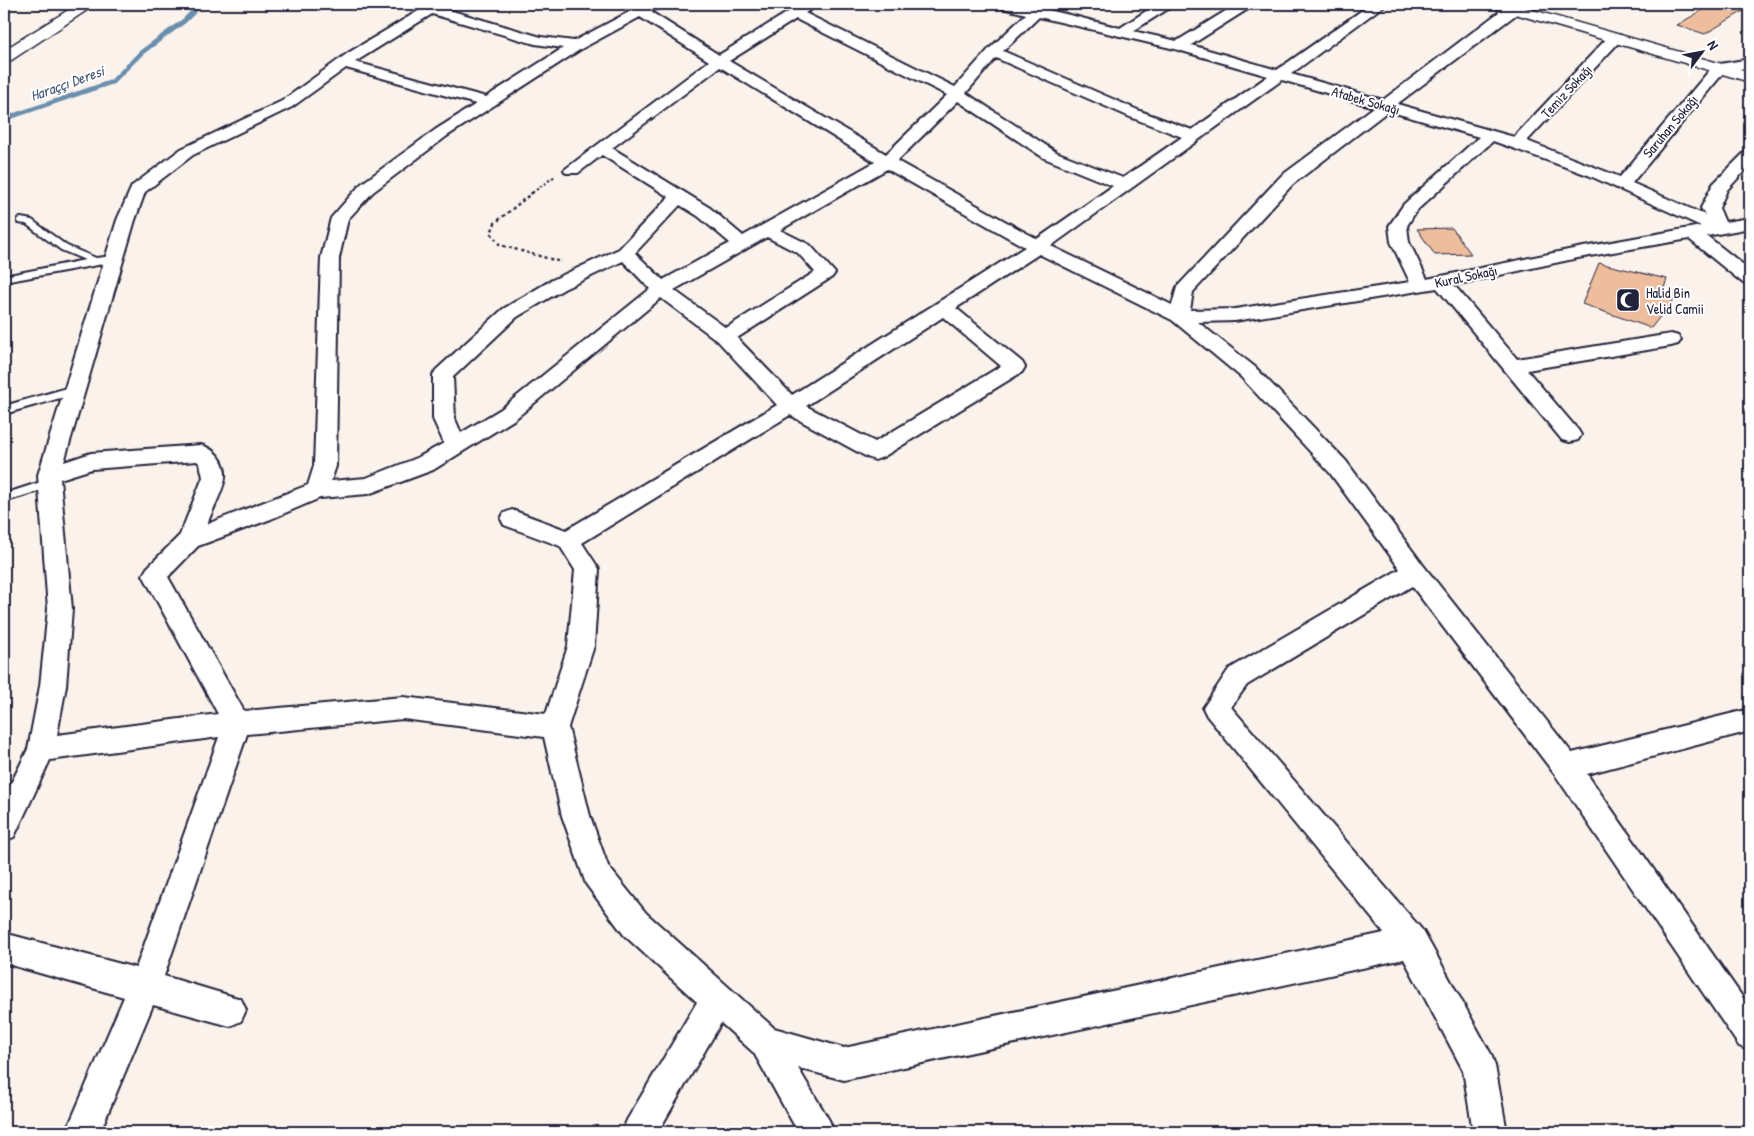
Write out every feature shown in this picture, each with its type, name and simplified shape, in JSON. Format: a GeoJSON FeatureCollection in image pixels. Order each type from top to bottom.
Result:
{"type":"FeatureCollection","features":[{"type":"Feature","properties":{"kind":"street"},"geometry":{"type":"LineString","coordinates":[[4,57],[88,4]]}},
{"type":"Feature","properties":{"kind":"street"},"geometry":{"type":"LineString","coordinates":[[572,170],[719,61],[810,4]]}},
{"type":"Feature","properties":{"kind":"street","name":"Atabek Sokağı"},"geometry":{"type":"LineString","coordinates":[[1003,4],[1124,31],[1517,143],[1622,185],[1719,228]]}},
{"type":"Feature","properties":{"kind":"street"},"geometry":{"type":"LineString","coordinates":[[1124,31],[1166,4]]}},
{"type":"Feature","properties":{"kind":"street"},"geometry":{"type":"LineString","coordinates":[[1179,46],[1246,4]]}},
{"type":"Feature","properties":{"kind":"street"},"geometry":{"type":"LineString","coordinates":[[568,540],[790,406],[1038,247],[1379,4]]}},
{"type":"Feature","properties":{"kind":"street"},"geometry":{"type":"LineString","coordinates":[[1496,4],[1517,6],[1615,38],[1750,77]]}},
{"type":"Feature","properties":{"kind":"street"},"geometry":{"type":"LineString","coordinates":[[4,828],[42,749],[52,686],[60,609],[49,479],[74,390],[105,260],[126,220],[138,190],[187,152],[287,104],[344,62],[434,6],[540,41],[576,46]]}},
{"type":"Feature","properties":{"kind":"street"},"geometry":{"type":"LineString","coordinates":[[317,490],[325,466],[330,258],[340,218],[367,188],[441,133],[576,46],[643,6],[719,61],[887,162],[1038,247],[1179,316],[1248,372],[1338,467],[1415,572],[1566,767],[1750,1034]]}},
{"type":"Feature","properties":{"kind":"street"},"geometry":{"type":"LineString","coordinates":[[1179,316],[1184,291],[1287,180],[1517,6]]}},
{"type":"Feature","properties":{"kind":"street"},"geometry":{"type":"LineString","coordinates":[[1058,16],[1074,8]]}},
{"type":"Feature","properties":{"kind":"street"},"geometry":{"type":"LineString","coordinates":[[190,540],[263,513],[317,490],[368,486],[425,464],[508,414],[661,289],[887,162],[957,94],[994,52],[1037,12]]}},
{"type":"Feature","properties":{"kind":"street"},"geometry":{"type":"LineString","coordinates":[[795,13],[957,94],[1050,155],[1125,185]]}},
{"type":"Feature","properties":{"kind":"street","name":"Temiz Sokağı"},"geometry":{"type":"LineString","coordinates":[[1517,143],[1615,38]]}},
{"type":"Feature","properties":{"kind":"street"},"geometry":{"type":"LineString","coordinates":[[994,52],[1135,114],[1193,136]]}},
{"type":"Feature","properties":{"kind":"street"},"geometry":{"type":"LineString","coordinates":[[344,62],[488,102]]}},
{"type":"Feature","properties":{"kind":"street"},"geometry":{"type":"LineString","coordinates":[[1719,68],[1750,63]]}},
{"type":"Feature","properties":{"kind":"street","name":"Saruhan Sokağı"},"geometry":{"type":"LineString","coordinates":[[1622,185],[1719,68]]}},
{"type":"Feature","properties":{"kind":"street"},"geometry":{"type":"LineString","coordinates":[[1421,286],[1400,242],[1398,226],[1410,208],[1489,136]]}},
{"type":"Feature","properties":{"kind":"street"},"geometry":{"type":"LineString","coordinates":[[602,148],[704,212],[741,243]]}},
{"type":"Feature","properties":{"kind":"street"},"geometry":{"type":"LineString","coordinates":[[1719,228],[1710,208],[1720,188],[1750,158]]}},
{"type":"Feature","properties":{"kind":"street"},"geometry":{"type":"LineString","coordinates":[[456,446],[444,419],[443,375],[510,313],[557,285],[625,254],[679,196]]}},
{"type":"Feature","properties":{"kind":"street","name":"Kural Sokağı"},"geometry":{"type":"LineString","coordinates":[[1179,316],[1235,315],[1421,286],[1578,253],[1750,223]]}},
{"type":"Feature","properties":{"kind":"street"},"geometry":{"type":"LineString","coordinates":[[725,337],[826,273],[804,249],[765,229]]}},
{"type":"Feature","properties":{"kind":"street"},"geometry":{"type":"LineString","coordinates":[[1691,232],[1750,279]]}},
{"type":"Feature","properties":{"kind":"street"},"geometry":{"type":"LineString","coordinates":[[625,254],[661,289],[725,337],[790,406],[875,452],[1015,368],[944,308]]}},
{"type":"Feature","properties":{"kind":"street"},"geometry":{"type":"LineString","coordinates":[[1441,281],[1570,435]]}},
{"type":"Feature","properties":{"kind":"street"},"geometry":{"type":"LineString","coordinates":[[1512,366],[1671,340]]}},
{"type":"Feature","properties":{"kind":"street"},"geometry":{"type":"LineString","coordinates":[[49,479],[91,462],[201,453],[210,460],[214,477],[190,540],[155,575],[237,723],[145,986],[83,1132]]}},
{"type":"Feature","properties":{"kind":"street"},"geometry":{"type":"LineString","coordinates":[[512,519],[568,540],[587,570],[581,646],[555,726],[576,816],[596,874],[635,924],[765,1042],[817,1132]]}},
{"type":"Feature","properties":{"kind":"street"},"geometry":{"type":"LineString","coordinates":[[1415,572],[1238,677],[1216,708],[1412,942],[1479,1066],[1490,1132]]}},
{"type":"Feature","properties":{"kind":"street"},"geometry":{"type":"LineString","coordinates":[[42,749],[237,723],[403,708],[555,726]]}},
{"type":"Feature","properties":{"kind":"street"},"geometry":{"type":"LineString","coordinates":[[1566,767],[1750,720]]}},
{"type":"Feature","properties":{"kind":"street"},"geometry":{"type":"LineString","coordinates":[[765,1042],[844,1064],[1412,942]]}},
{"type":"Feature","properties":{"kind":"street"},"geometry":{"type":"LineString","coordinates":[[4,948],[230,1010]]}},
{"type":"Feature","properties":{"kind":"street"},"geometry":{"type":"LineString","coordinates":[[639,1132],[717,998]]}},
{"type":"Feature","properties":{"kind":"lane"},"geometry":{"type":"LineString","coordinates":[[20,221],[29,222],[64,248],[105,260]]}},
{"type":"Feature","properties":{"kind":"lane"},"geometry":{"type":"LineString","coordinates":[[4,279],[105,260]]}},
{"type":"Feature","properties":{"kind":"lane"},"geometry":{"type":"LineString","coordinates":[[4,410],[74,390]]}},
{"type":"Feature","properties":{"kind":"lane"},"geometry":{"type":"LineString","coordinates":[[4,498],[49,479]]}},
{"type":"Feature","properties":{"kind":"path"},"geometry":{"type":"LineString","coordinates":[[572,170],[550,178],[495,223],[491,233],[500,245],[589,270]]}},
{"type":"Feature","properties":{"kind":"building"},"geometry":{"type":"Polygon","coordinates":[[[1713,4],[1750,4],[1750,7],[1705,34],[1677,25],[1713,4]]]}},
{"type":"Feature","properties":{"kind":"building"},"geometry":{"type":"Polygon","coordinates":[[[1452,228],[1471,254],[1435,255],[1417,229],[1452,228]]]}},
{"type":"Feature","properties":{"kind":"building","name":"Halid Bin Velid Camii"},"geometry":{"type":"Polygon","coordinates":[[[1599,263],[1667,279],[1663,291],[1677,295],[1651,328],[1582,304],[1599,263]]]}},
{"type":"Feature","properties":{"kind":"waterway","name":"Haraççı Deresi"},"geometry":{"type":"LineString","coordinates":[[4,119],[112,82],[142,52],[184,21],[201,4]]}},
{"type":"Feature","properties":{"kind":"place","name":"Halid Bin Velid Camii"},"geometry":{"type":"Point","coordinates":[1628,300]}}]}
